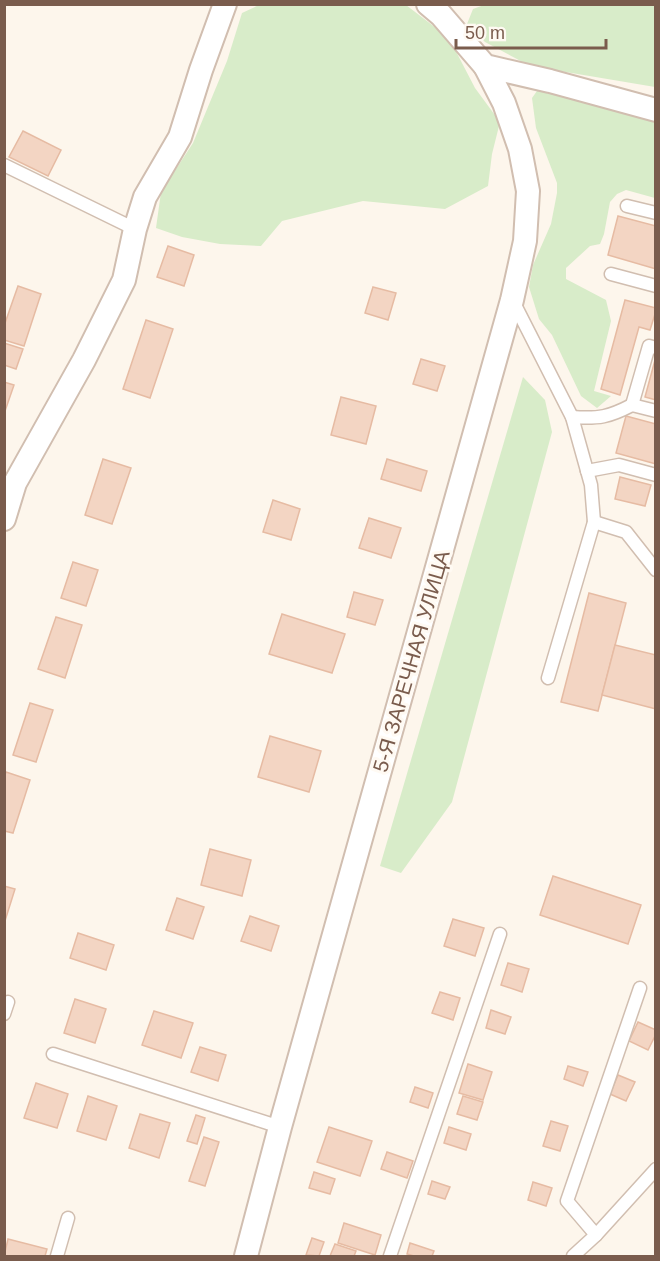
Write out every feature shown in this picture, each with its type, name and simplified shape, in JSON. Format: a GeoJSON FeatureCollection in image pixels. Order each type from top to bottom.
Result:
{"type":"FeatureCollection","features":[{"type":"Feature","properties":{"kind":"street"},"geometry":{"type":"LineString","coordinates":[[4,519],[15,483],[84,360],[124,279],[145,197],[180,137],[225,4]]}},
{"type":"Feature","properties":{"kind":"street","name":"5-Я ЗАРЕЧНАЯ УЛИЦА"},"geometry":{"type":"LineString","coordinates":[[251,1255],[280,1127],[512,300],[525,241],[528,191],[520,149],[504,103],[485,66],[441,15],[428,4]]}},
{"type":"Feature","properties":{"kind":"street"},"geometry":{"type":"LineString","coordinates":[[485,66],[656,110]]}},
{"type":"Feature","properties":{"kind":"lane"},"geometry":{"type":"LineString","coordinates":[[4,165],[135,229]]}},
{"type":"Feature","properties":{"kind":"lane"},"geometry":{"type":"LineString","coordinates":[[627,206],[656,213]]}},
{"type":"Feature","properties":{"kind":"lane"},"geometry":{"type":"LineString","coordinates":[[611,274],[656,286]]}},
{"type":"Feature","properties":{"kind":"lane"},"geometry":{"type":"LineString","coordinates":[[512,300],[572,417],[591,485],[594,522],[548,678]]}},
{"type":"Feature","properties":{"kind":"lane"},"geometry":{"type":"LineString","coordinates":[[632,405],[649,346],[656,348]]}},
{"type":"Feature","properties":{"kind":"lane"},"geometry":{"type":"LineString","coordinates":[[572,417],[590,418],[612,415],[632,405],[656,411]]}},
{"type":"Feature","properties":{"kind":"lane"},"geometry":{"type":"LineString","coordinates":[[587,471],[619,465],[656,475]]}},
{"type":"Feature","properties":{"kind":"lane"},"geometry":{"type":"LineString","coordinates":[[594,522],[626,532],[656,570]]}},
{"type":"Feature","properties":{"kind":"lane"},"geometry":{"type":"LineString","coordinates":[[390,1257],[500,934]]}},
{"type":"Feature","properties":{"kind":"lane"},"geometry":{"type":"LineString","coordinates":[[596,1235],[567,1202],[640,988]]}},
{"type":"Feature","properties":{"kind":"lane"},"geometry":{"type":"LineString","coordinates":[[53,1054],[280,1127]]}},
{"type":"Feature","properties":{"kind":"lane"},"geometry":{"type":"LineString","coordinates":[[573,1257],[596,1235],[656,1168]]}},
{"type":"Feature","properties":{"kind":"lane"},"geometry":{"type":"LineString","coordinates":[[57,1257],[68,1218]]}},
{"type":"Feature","properties":{"kind":"green space"},"geometry":{"type":"Polygon","coordinates":[[[259,5],[406,5],[449,38],[475,88],[500,122],[492,154],[488,186],[445,209],[363,201],[282,221],[261,246],[220,244],[182,237],[156,228],[161,192],[193,143],[227,61],[242,13],[259,5]]]}},
{"type":"Feature","properties":{"kind":"green space"},"geometry":{"type":"Polygon","coordinates":[[[484,5],[655,5],[655,87],[530,66],[485,42],[467,24],[473,9],[484,5]]]}},
{"type":"Feature","properties":{"kind":"green space"},"geometry":{"type":"Polygon","coordinates":[[[547,89],[655,120],[655,198],[626,190],[617,194],[610,202],[600,244],[590,246],[566,268],[566,279],[606,300],[611,321],[594,391],[611,396],[597,408],[581,396],[552,335],[539,319],[529,287],[533,265],[551,224],[557,193],[557,183],[536,128],[532,98],[537,91],[547,89]]]}},
{"type":"Feature","properties":{"kind":"green space"},"geometry":{"type":"Polygon","coordinates":[[[523,377],[545,400],[552,432],[452,802],[401,873],[380,866],[523,377]]]}},
{"type":"Feature","properties":{"kind":"building"},"geometry":{"type":"Polygon","coordinates":[[[23,131],[61,150],[48,176],[9,157],[23,131]]]}},
{"type":"Feature","properties":{"kind":"building"},"geometry":{"type":"Polygon","coordinates":[[[618,216],[656,226],[656,269],[608,255],[618,216]]]}},
{"type":"Feature","properties":{"kind":"building"},"geometry":{"type":"Polygon","coordinates":[[[168,246],[194,255],[184,286],[157,277],[168,246]]]}},
{"type":"Feature","properties":{"kind":"building"},"geometry":{"type":"Polygon","coordinates":[[[18,286],[41,294],[24,346],[4,340],[4,326],[18,286]]]}},
{"type":"Feature","properties":{"kind":"building"},"geometry":{"type":"Polygon","coordinates":[[[373,287],[396,293],[388,320],[365,313],[373,287]]]}},
{"type":"Feature","properties":{"kind":"building"},"geometry":{"type":"Polygon","coordinates":[[[625,300],[656,308],[656,311],[650,330],[639,327],[620,395],[601,389],[625,300]]]}},
{"type":"Feature","properties":{"kind":"building"},"geometry":{"type":"Polygon","coordinates":[[[146,320],[173,329],[150,398],[123,389],[146,320]]]}},
{"type":"Feature","properties":{"kind":"building"},"geometry":{"type":"Polygon","coordinates":[[[4,343],[23,349],[16,369],[4,365],[4,343]]]}},
{"type":"Feature","properties":{"kind":"building"},"geometry":{"type":"Polygon","coordinates":[[[421,359],[445,366],[437,391],[413,384],[421,359]]]}},
{"type":"Feature","properties":{"kind":"building"},"geometry":{"type":"Polygon","coordinates":[[[656,360],[656,400],[645,397],[656,360]]]}},
{"type":"Feature","properties":{"kind":"building"},"geometry":{"type":"Polygon","coordinates":[[[4,382],[14,385],[4,414],[4,382]]]}},
{"type":"Feature","properties":{"kind":"building"},"geometry":{"type":"Polygon","coordinates":[[[341,397],[376,406],[366,444],[331,435],[341,397]]]}},
{"type":"Feature","properties":{"kind":"building"},"geometry":{"type":"Polygon","coordinates":[[[626,416],[656,424],[656,464],[616,453],[626,416]]]}},
{"type":"Feature","properties":{"kind":"building"},"geometry":{"type":"Polygon","coordinates":[[[103,459],[131,468],[112,524],[85,515],[103,459]]]}},
{"type":"Feature","properties":{"kind":"building"},"geometry":{"type":"Polygon","coordinates":[[[387,459],[427,471],[421,491],[381,479],[387,459]]]}},
{"type":"Feature","properties":{"kind":"building"},"geometry":{"type":"Polygon","coordinates":[[[620,477],[651,485],[645,506],[615,499],[620,477]]]}},
{"type":"Feature","properties":{"kind":"building"},"geometry":{"type":"Polygon","coordinates":[[[273,500],[300,509],[291,540],[263,532],[273,500]]]}},
{"type":"Feature","properties":{"kind":"building"},"geometry":{"type":"Polygon","coordinates":[[[369,518],[401,528],[391,558],[359,548],[369,518]]]}},
{"type":"Feature","properties":{"kind":"building"},"geometry":{"type":"Polygon","coordinates":[[[73,562],[98,570],[86,606],[61,598],[73,562]]]}},
{"type":"Feature","properties":{"kind":"building"},"geometry":{"type":"Polygon","coordinates":[[[354,592],[383,600],[375,625],[347,617],[354,592]]]}},
{"type":"Feature","properties":{"kind":"building"},"geometry":{"type":"Polygon","coordinates":[[[589,593],[626,603],[598,711],[561,702],[589,593]]]}},
{"type":"Feature","properties":{"kind":"building"},"geometry":{"type":"Polygon","coordinates":[[[282,614],[345,634],[332,673],[269,654],[282,614]]]}},
{"type":"Feature","properties":{"kind":"building"},"geometry":{"type":"Polygon","coordinates":[[[56,617],[82,625],[65,678],[38,669],[56,617]]]}},
{"type":"Feature","properties":{"kind":"building"},"geometry":{"type":"Polygon","coordinates":[[[615,645],[656,655],[656,709],[602,695],[615,645]]]}},
{"type":"Feature","properties":{"kind":"building"},"geometry":{"type":"Polygon","coordinates":[[[30,703],[53,710],[36,762],[13,755],[30,703]]]}},
{"type":"Feature","properties":{"kind":"building"},"geometry":{"type":"Polygon","coordinates":[[[270,736],[321,751],[309,792],[258,777],[270,736]]]}},
{"type":"Feature","properties":{"kind":"building"},"geometry":{"type":"Polygon","coordinates":[[[6,772],[30,780],[13,833],[4,831],[6,772]]]}},
{"type":"Feature","properties":{"kind":"building"},"geometry":{"type":"Polygon","coordinates":[[[210,849],[251,860],[242,896],[201,885],[210,849]]]}},
{"type":"Feature","properties":{"kind":"building"},"geometry":{"type":"Polygon","coordinates":[[[553,876],[641,905],[628,944],[540,915],[553,876]]]}},
{"type":"Feature","properties":{"kind":"building"},"geometry":{"type":"Polygon","coordinates":[[[4,886],[15,889],[4,924],[4,886]]]}},
{"type":"Feature","properties":{"kind":"building"},"geometry":{"type":"Polygon","coordinates":[[[177,898],[204,907],[193,939],[166,930],[177,898]]]}},
{"type":"Feature","properties":{"kind":"building"},"geometry":{"type":"Polygon","coordinates":[[[250,916],[279,926],[271,951],[241,941],[250,916]]]}},
{"type":"Feature","properties":{"kind":"building"},"geometry":{"type":"Polygon","coordinates":[[[453,919],[484,928],[475,956],[444,946],[453,919]]]}},
{"type":"Feature","properties":{"kind":"building"},"geometry":{"type":"Polygon","coordinates":[[[78,933],[114,945],[106,970],[70,958],[78,933]]]}},
{"type":"Feature","properties":{"kind":"building"},"geometry":{"type":"Polygon","coordinates":[[[508,963],[529,969],[522,992],[501,985],[508,963]]]}},
{"type":"Feature","properties":{"kind":"building"},"geometry":{"type":"Polygon","coordinates":[[[440,992],[460,998],[453,1020],[432,1013],[440,992]]]}},
{"type":"Feature","properties":{"kind":"building"},"geometry":{"type":"Polygon","coordinates":[[[75,999],[106,1009],[95,1043],[64,1033],[75,999]]]}},
{"type":"Feature","properties":{"kind":"building"},"geometry":{"type":"Polygon","coordinates":[[[491,1010],[511,1017],[505,1034],[486,1028],[491,1010]]]}},
{"type":"Feature","properties":{"kind":"building"},"geometry":{"type":"Polygon","coordinates":[[[154,1011],[193,1023],[181,1058],[142,1045],[154,1011]]]}},
{"type":"Feature","properties":{"kind":"building"},"geometry":{"type":"Polygon","coordinates":[[[638,1022],[656,1030],[648,1050],[629,1041],[638,1022]]]}},
{"type":"Feature","properties":{"kind":"building"},"geometry":{"type":"Polygon","coordinates":[[[200,1047],[226,1055],[218,1081],[191,1072],[200,1047]]]}},
{"type":"Feature","properties":{"kind":"building"},"geometry":{"type":"Polygon","coordinates":[[[468,1064],[492,1072],[483,1100],[459,1093],[468,1064]]]}},
{"type":"Feature","properties":{"kind":"building"},"geometry":{"type":"Polygon","coordinates":[[[568,1066],[588,1072],[583,1086],[564,1079],[568,1066]]]}},
{"type":"Feature","properties":{"kind":"building"},"geometry":{"type":"Polygon","coordinates":[[[618,1075],[635,1082],[626,1101],[610,1094],[618,1075]]]}},
{"type":"Feature","properties":{"kind":"building"},"geometry":{"type":"Polygon","coordinates":[[[36,1083],[68,1094],[57,1128],[24,1118],[36,1083]]]}},
{"type":"Feature","properties":{"kind":"building"},"geometry":{"type":"Polygon","coordinates":[[[415,1087],[433,1093],[428,1108],[410,1102],[415,1087]]]}},
{"type":"Feature","properties":{"kind":"building"},"geometry":{"type":"Polygon","coordinates":[[[88,1096],[117,1106],[106,1140],[77,1131],[88,1096]]]}},
{"type":"Feature","properties":{"kind":"building"},"geometry":{"type":"Polygon","coordinates":[[[463,1096],[483,1102],[477,1120],[457,1114],[463,1096]]]}},
{"type":"Feature","properties":{"kind":"building"},"geometry":{"type":"Polygon","coordinates":[[[140,1114],[170,1123],[159,1158],[129,1148],[140,1114]]]}},
{"type":"Feature","properties":{"kind":"building"},"geometry":{"type":"Polygon","coordinates":[[[196,1115],[205,1118],[197,1144],[187,1141],[196,1115]]]}},
{"type":"Feature","properties":{"kind":"building"},"geometry":{"type":"Polygon","coordinates":[[[551,1121],[568,1126],[560,1151],[543,1146],[551,1121]]]}},
{"type":"Feature","properties":{"kind":"building"},"geometry":{"type":"Polygon","coordinates":[[[329,1127],[372,1141],[360,1176],[317,1162],[329,1127]]]}},
{"type":"Feature","properties":{"kind":"building"},"geometry":{"type":"Polygon","coordinates":[[[449,1127],[471,1134],[466,1150],[444,1143],[449,1127]]]}},
{"type":"Feature","properties":{"kind":"building"},"geometry":{"type":"Polygon","coordinates":[[[204,1137],[219,1142],[205,1186],[189,1181],[204,1137]]]}},
{"type":"Feature","properties":{"kind":"building"},"geometry":{"type":"Polygon","coordinates":[[[387,1152],[413,1161],[407,1178],[381,1169],[387,1152]]]}},
{"type":"Feature","properties":{"kind":"building"},"geometry":{"type":"Polygon","coordinates":[[[314,1172],[335,1179],[330,1194],[309,1188],[314,1172]]]}},
{"type":"Feature","properties":{"kind":"building"},"geometry":{"type":"Polygon","coordinates":[[[432,1181],[450,1187],[445,1199],[428,1194],[432,1181]]]}},
{"type":"Feature","properties":{"kind":"building"},"geometry":{"type":"Polygon","coordinates":[[[533,1182],[552,1188],[546,1206],[528,1200],[533,1182]]]}},
{"type":"Feature","properties":{"kind":"building"},"geometry":{"type":"Polygon","coordinates":[[[344,1223],[381,1235],[375,1255],[338,1243],[344,1223]]]}},
{"type":"Feature","properties":{"kind":"building"},"geometry":{"type":"Polygon","coordinates":[[[312,1238],[324,1242],[319,1256],[306,1255],[312,1238]]]}},
{"type":"Feature","properties":{"kind":"building"},"geometry":{"type":"Polygon","coordinates":[[[8,1239],[47,1249],[45,1256],[4,1256],[8,1239]]]}},
{"type":"Feature","properties":{"kind":"building"},"geometry":{"type":"Polygon","coordinates":[[[410,1243],[434,1251],[432,1256],[407,1254],[410,1243]]]}},
{"type":"Feature","properties":{"kind":"building"},"geometry":{"type":"Polygon","coordinates":[[[335,1244],[356,1251],[354,1256],[330,1256],[335,1244]]]}}]}
